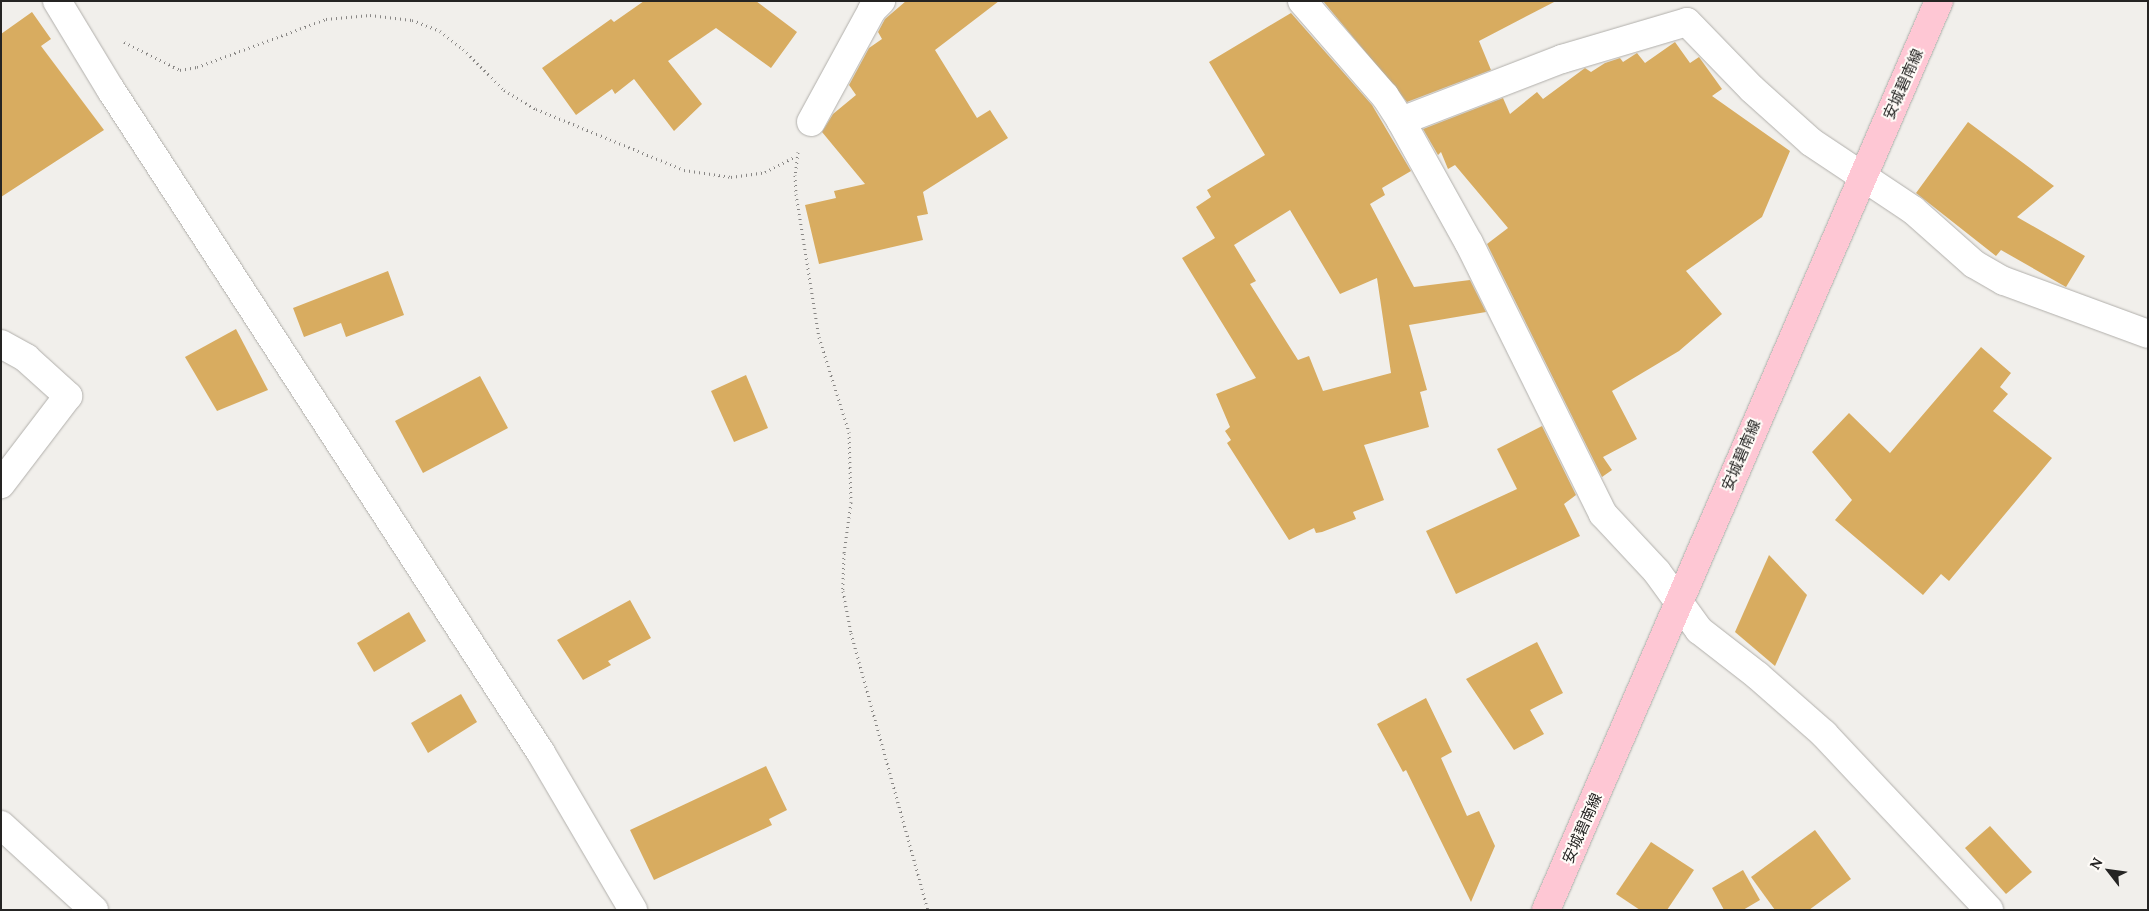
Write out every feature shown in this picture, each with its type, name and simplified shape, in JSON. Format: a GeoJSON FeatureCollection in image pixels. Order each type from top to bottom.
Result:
{"type":"FeatureCollection","features":[{"type":"Feature","properties":{"kind":"main road","name":"安城碧南線"},"geometry":{"type":"LineString","coordinates":[[1546,910],[1939,1]]}},
{"type":"Feature","properties":{"kind":"street"},"geometry":{"type":"LineString","coordinates":[[57,1],[81,42],[541,753],[633,910]]}},
{"type":"Feature","properties":{"kind":"street"},"geometry":{"type":"LineString","coordinates":[[811,122],[872,10],[881,1]]}},
{"type":"Feature","properties":{"kind":"street"},"geometry":{"type":"LineString","coordinates":[[1302,1],[1384,96],[1401,120],[1469,243],[1603,514],[1657,572],[1677,604],[1699,630],[1758,676],[1824,734],[1989,910]]}},
{"type":"Feature","properties":{"kind":"street"},"geometry":{"type":"LineString","coordinates":[[1401,120],[1562,59],[1687,22],[1752,89],[1811,142],[1863,174],[1913,210],[1974,264],[2004,281],[2148,334]]}},
{"type":"Feature","properties":{"kind":"street"},"geometry":{"type":"LineString","coordinates":[[1,344],[26,358],[68,396],[1,484]]}},
{"type":"Feature","properties":{"kind":"street"},"geometry":{"type":"LineString","coordinates":[[1,825],[94,910]]}},
{"type":"Feature","properties":{"kind":"path"},"geometry":{"type":"LineString","coordinates":[[81,42],[94,32],[106,31],[160,62],[180,70],[197,67],[326,19],[370,15],[412,20],[440,31],[463,49],[504,90],[536,109],[684,170],[731,176],[764,172],[797,156]]}},
{"type":"Feature","properties":{"kind":"path"},"geometry":{"type":"LineString","coordinates":[[811,122],[797,156],[796,194],[819,336],[849,432],[851,502],[844,553],[843,590],[850,633],[928,910]]}},
{"type":"Feature","properties":{"kind":"building"},"geometry":{"type":"Polygon","coordinates":[[[644,1],[756,1],[797,32],[771,68],[716,28],[668,61],[702,104],[674,131],[634,79],[615,94],[612,89],[576,115],[542,68],[611,19],[614,22],[644,1]]]}},
{"type":"Feature","properties":{"kind":"building"},"geometry":{"type":"Polygon","coordinates":[[[906,1],[999,1],[935,50],[977,118],[990,110],[1008,138],[923,192],[928,214],[917,216],[923,240],[819,264],[805,205],[836,198],[834,191],[865,184],[822,132],[833,114],[856,95],[849,85],[869,48],[882,39],[878,32],[885,19],[906,1]]]}},
{"type":"Feature","properties":{"kind":"building"},"geometry":{"type":"Polygon","coordinates":[[[1323,1],[1556,1],[1479,41],[1491,70],[1407,102],[1323,1]]]}},
{"type":"Feature","properties":{"kind":"building"},"geometry":{"type":"Polygon","coordinates":[[[32,12],[51,39],[41,46],[104,130],[1,197],[1,34],[32,12]]]}},
{"type":"Feature","properties":{"kind":"building"},"geometry":{"type":"Polygon","coordinates":[[[1291,13],[1372,105],[1411,171],[1382,188],[1385,195],[1370,204],[1414,287],[1470,280],[1486,312],[1409,325],[1427,390],[1420,392],[1429,427],[1364,445],[1384,500],[1353,512],[1356,519],[1322,532],[1316,533],[1314,528],[1289,540],[1227,443],[1231,440],[1225,431],[1230,427],[1216,394],[1256,378],[1182,258],[1215,238],[1196,207],[1211,197],[1207,190],[1265,155],[1209,62],[1291,13]],[[1290,210],[1234,245],[1256,281],[1250,284],[1298,360],[1309,356],[1323,391],[1391,373],[1377,278],[1340,294],[1290,210]]]}},
{"type":"Feature","properties":{"kind":"building"},"geometry":{"type":"Polygon","coordinates":[[[1675,42],[1690,63],[1699,57],[1722,89],[1712,96],[1790,151],[1762,217],[1686,271],[1722,314],[1679,351],[1612,391],[1637,439],[1603,457],[1612,470],[1602,477],[1487,244],[1508,228],[1455,165],[1448,169],[1441,152],[1438,155],[1423,129],[1503,98],[1510,114],[1537,92],[1543,99],[1585,68],[1591,72],[1605,63],[1620,58],[1623,62],[1637,53],[1645,63],[1675,42]]]}},
{"type":"Feature","properties":{"kind":"building"},"geometry":{"type":"Polygon","coordinates":[[[1968,122],[2054,186],[2017,217],[2085,256],[2066,287],[2001,250],[1996,256],[1916,193],[1968,122]]]}},
{"type":"Feature","properties":{"kind":"building"},"geometry":{"type":"Polygon","coordinates":[[[388,271],[404,315],[346,337],[341,323],[304,337],[293,308],[388,271]]]}},
{"type":"Feature","properties":{"kind":"building"},"geometry":{"type":"Polygon","coordinates":[[[236,329],[268,390],[217,411],[185,357],[236,329]]]}},
{"type":"Feature","properties":{"kind":"building"},"geometry":{"type":"Polygon","coordinates":[[[1981,347],[2011,373],[2000,387],[2008,394],[1993,411],[2052,458],[1949,581],[1941,574],[1923,595],[1835,520],[1852,500],[1812,452],[1849,413],[1890,453],[1981,347]]]}},
{"type":"Feature","properties":{"kind":"building"},"geometry":{"type":"Polygon","coordinates":[[[746,375],[768,428],[734,442],[711,391],[746,375]]]}},
{"type":"Feature","properties":{"kind":"building"},"geometry":{"type":"Polygon","coordinates":[[[480,376],[508,428],[423,473],[395,421],[480,376]]]}},
{"type":"Feature","properties":{"kind":"building"},"geometry":{"type":"Polygon","coordinates":[[[1542,426],[1576,495],[1564,504],[1580,536],[1456,594],[1426,531],[1517,489],[1497,449],[1542,426]]]}},
{"type":"Feature","properties":{"kind":"building"},"geometry":{"type":"Polygon","coordinates":[[[1769,555],[1807,595],[1775,666],[1735,632],[1769,555]]]}},
{"type":"Feature","properties":{"kind":"building"},"geometry":{"type":"Polygon","coordinates":[[[630,600],[651,638],[608,661],[611,665],[583,680],[557,640],[630,600]]]}},
{"type":"Feature","properties":{"kind":"building"},"geometry":{"type":"Polygon","coordinates":[[[409,612],[426,641],[374,672],[357,643],[409,612]]]}},
{"type":"Feature","properties":{"kind":"building"},"geometry":{"type":"Polygon","coordinates":[[[1537,642],[1563,693],[1530,710],[1544,734],[1514,750],[1466,679],[1537,642]]]}},
{"type":"Feature","properties":{"kind":"building"},"geometry":{"type":"Polygon","coordinates":[[[461,694],[477,722],[428,753],[411,723],[461,694]]]}},
{"type":"Feature","properties":{"kind":"building"},"geometry":{"type":"Polygon","coordinates":[[[1426,698],[1452,752],[1441,758],[1467,816],[1479,811],[1495,846],[1471,902],[1406,770],[1403,772],[1377,724],[1426,698]]]}},
{"type":"Feature","properties":{"kind":"building"},"geometry":{"type":"Polygon","coordinates":[[[766,766],[787,810],[769,819],[772,825],[654,880],[630,830],[766,766]]]}},
{"type":"Feature","properties":{"kind":"building"},"geometry":{"type":"Polygon","coordinates":[[[1990,826],[2032,872],[2006,894],[1965,848],[1990,826]]]}},
{"type":"Feature","properties":{"kind":"building"},"geometry":{"type":"Polygon","coordinates":[[[1815,830],[1851,879],[1809,910],[1775,910],[1751,877],[1815,830]]]}},
{"type":"Feature","properties":{"kind":"building"},"geometry":{"type":"Polygon","coordinates":[[[1651,842],[1694,870],[1667,910],[1640,910],[1616,894],[1651,842]]]}},
{"type":"Feature","properties":{"kind":"building"},"geometry":{"type":"Polygon","coordinates":[[[1743,870],[1760,900],[1743,910],[1724,910],[1712,888],[1743,870]]]}}]}
